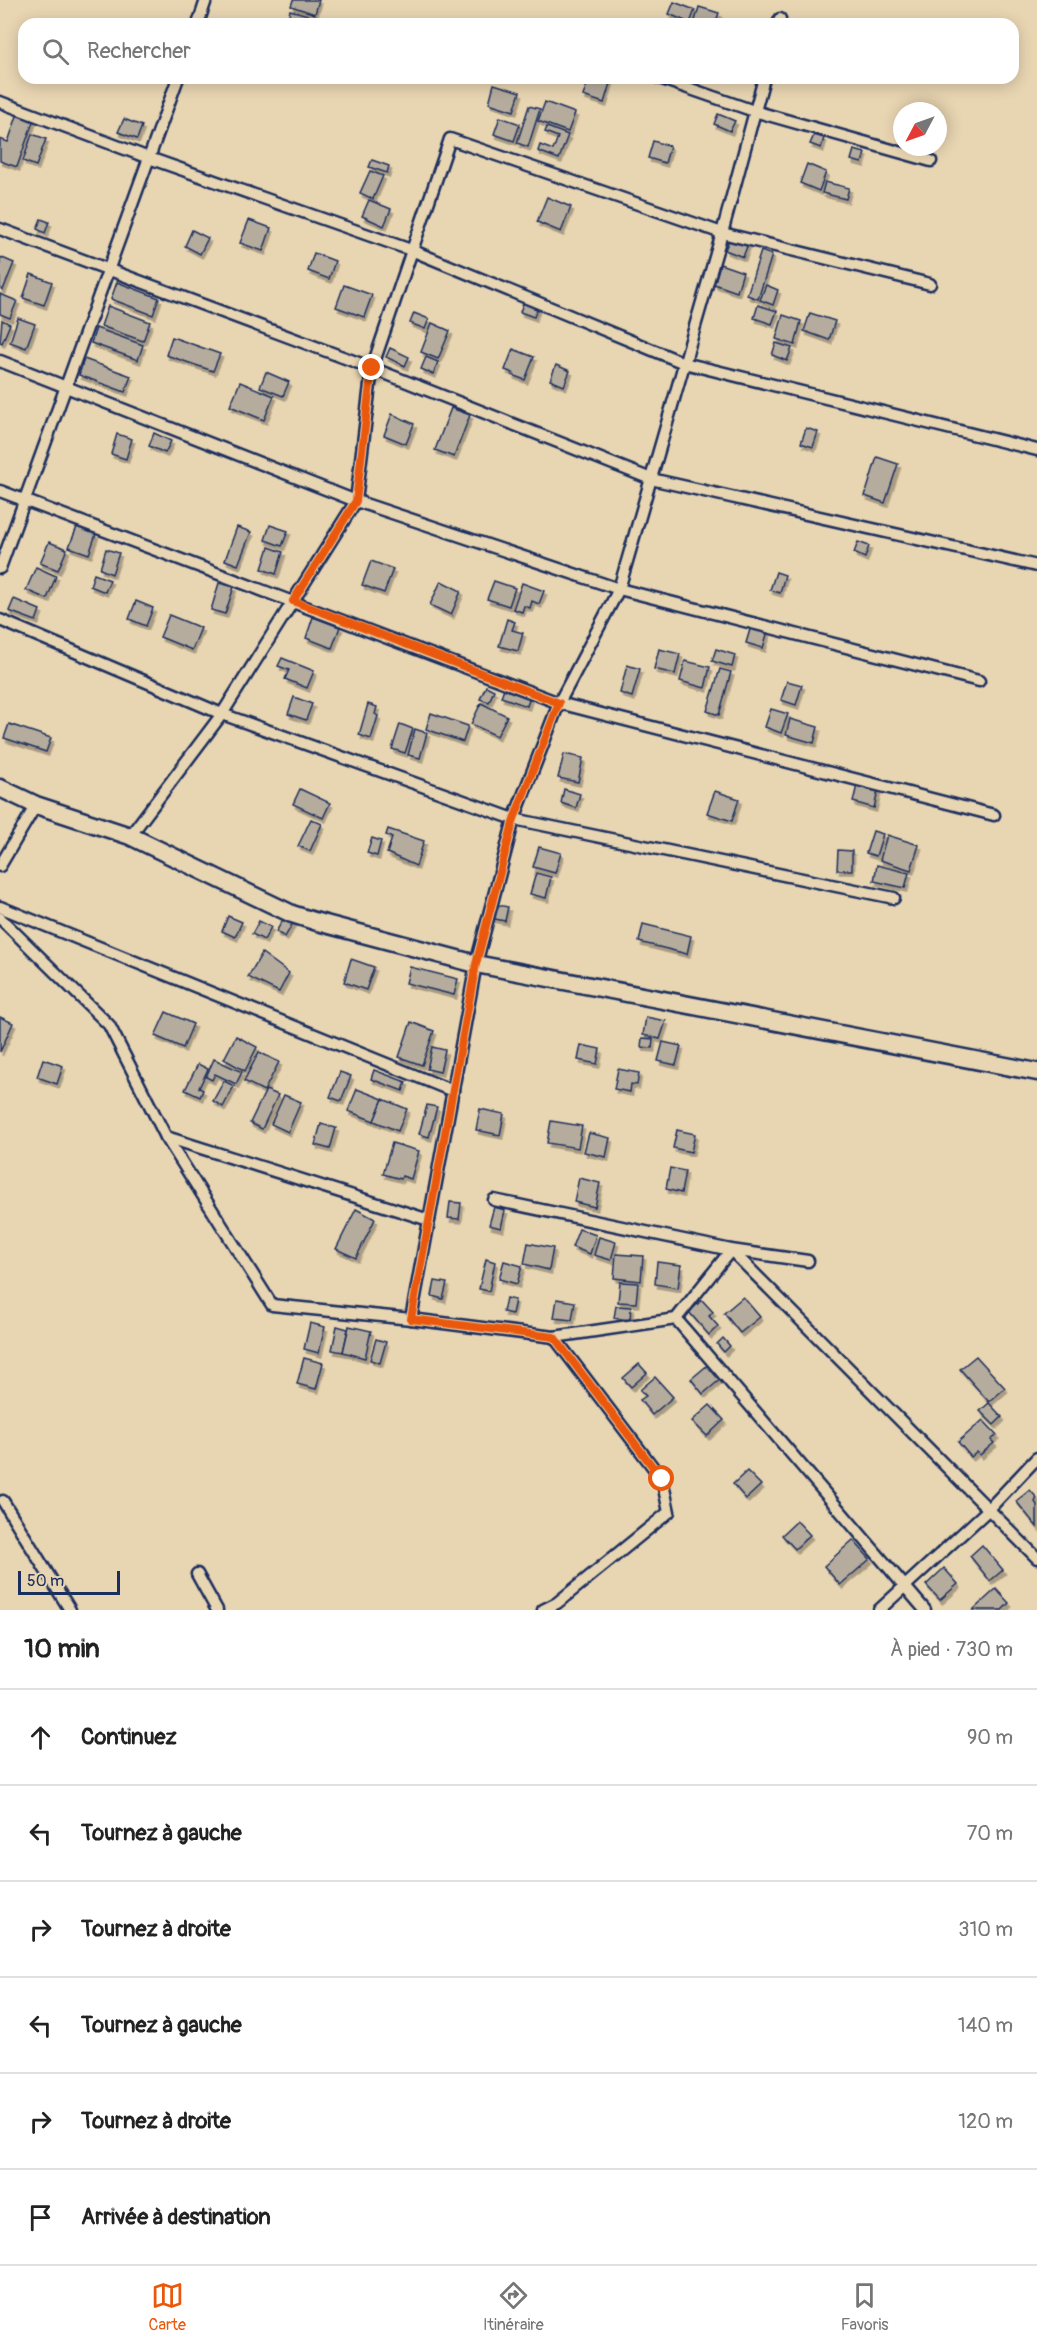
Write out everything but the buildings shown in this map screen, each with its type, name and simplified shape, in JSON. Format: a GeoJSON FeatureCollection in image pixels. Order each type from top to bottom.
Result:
{"type":"FeatureCollection","features":[{"type":"Feature","properties":{"kind":"main road"},"geometry":{"type":"LineString","coordinates":[[0,788],[36,805],[130,836],[292,914],[476,964],[1037,1072]]}},
{"type":"Feature","properties":{"kind":"street"},"geometry":{"type":"LineString","coordinates":[[200,18],[206,0]]}},
{"type":"Feature","properties":{"kind":"street"},"geometry":{"type":"LineString","coordinates":[[0,568],[176,84]]}},
{"type":"Feature","properties":{"kind":"street"},"geometry":{"type":"LineString","coordinates":[[676,84],[754,111],[931,161]]}},
{"type":"Feature","properties":{"kind":"street"},"geometry":{"type":"LineString","coordinates":[[411,1319],[476,964],[514,819],[559,703],[619,589],[762,84]]}},
{"type":"Feature","properties":{"kind":"street"},"geometry":{"type":"LineString","coordinates":[[0,102],[149,158],[411,250],[684,363],[1037,450]]}},
{"type":"Feature","properties":{"kind":"street"},"geometry":{"type":"LineString","coordinates":[[130,836],[222,714],[356,501],[372,368],[450,139],[722,232],[930,284]]}},
{"type":"Feature","properties":{"kind":"street"},"geometry":{"type":"LineString","coordinates":[[0,229],[372,368],[651,479],[1037,566]]}},
{"type":"Feature","properties":{"kind":"street"},"geometry":{"type":"LineString","coordinates":[[0,361],[356,501],[619,589],[979,681]]}},
{"type":"Feature","properties":{"kind":"street"},"geometry":{"type":"LineString","coordinates":[[0,491],[559,703],[993,815]]}},
{"type":"Feature","properties":{"kind":"street"},"geometry":{"type":"LineString","coordinates":[[0,620],[222,714],[514,819],[894,898]]}},
{"type":"Feature","properties":{"kind":"street"},"geometry":{"type":"LineString","coordinates":[[0,866],[36,805]]}},
{"type":"Feature","properties":{"kind":"street"},"geometry":{"type":"LineString","coordinates":[[0,907],[453,1091]]}},
{"type":"Feature","properties":{"kind":"street"},"geometry":{"type":"LineString","coordinates":[[0,918],[110,1025],[166,1137],[272,1305],[554,1337],[676,1319],[731,1250]]}},
{"type":"Feature","properties":{"kind":"street"},"geometry":{"type":"LineString","coordinates":[[166,1137],[429,1220]]}},
{"type":"Feature","properties":{"kind":"street"},"geometry":{"type":"LineString","coordinates":[[494,1200],[731,1250],[808,1261]]}},
{"type":"Feature","properties":{"kind":"street"},"geometry":{"type":"LineString","coordinates":[[731,1250],[1037,1557]]}},
{"type":"Feature","properties":{"kind":"street"},"geometry":{"type":"LineString","coordinates":[[676,1319],[925,1610]]}},
{"type":"Feature","properties":{"kind":"street"},"geometry":{"type":"LineString","coordinates":[[543,1610],[557,1603],[669,1512],[662,1479],[554,1337]]}},
{"type":"Feature","properties":{"kind":"street"},"geometry":{"type":"LineString","coordinates":[[879,1610],[988,1510],[1037,1458]]}},
{"type":"Feature","properties":{"kind":"street"},"geometry":{"type":"LineString","coordinates":[[3,1501],[70,1610]]}},
{"type":"Feature","properties":{"kind":"street"},"geometry":{"type":"LineString","coordinates":[[197,1574],[217,1610]]}},
{"type":"Feature","properties":{"kind":"route"},"geometry":{"type":"LineString","coordinates":[[372,368],[356,501],[293,601],[559,703],[514,819],[476,964],[411,1319],[554,1337],[662,1479]]}}]}
